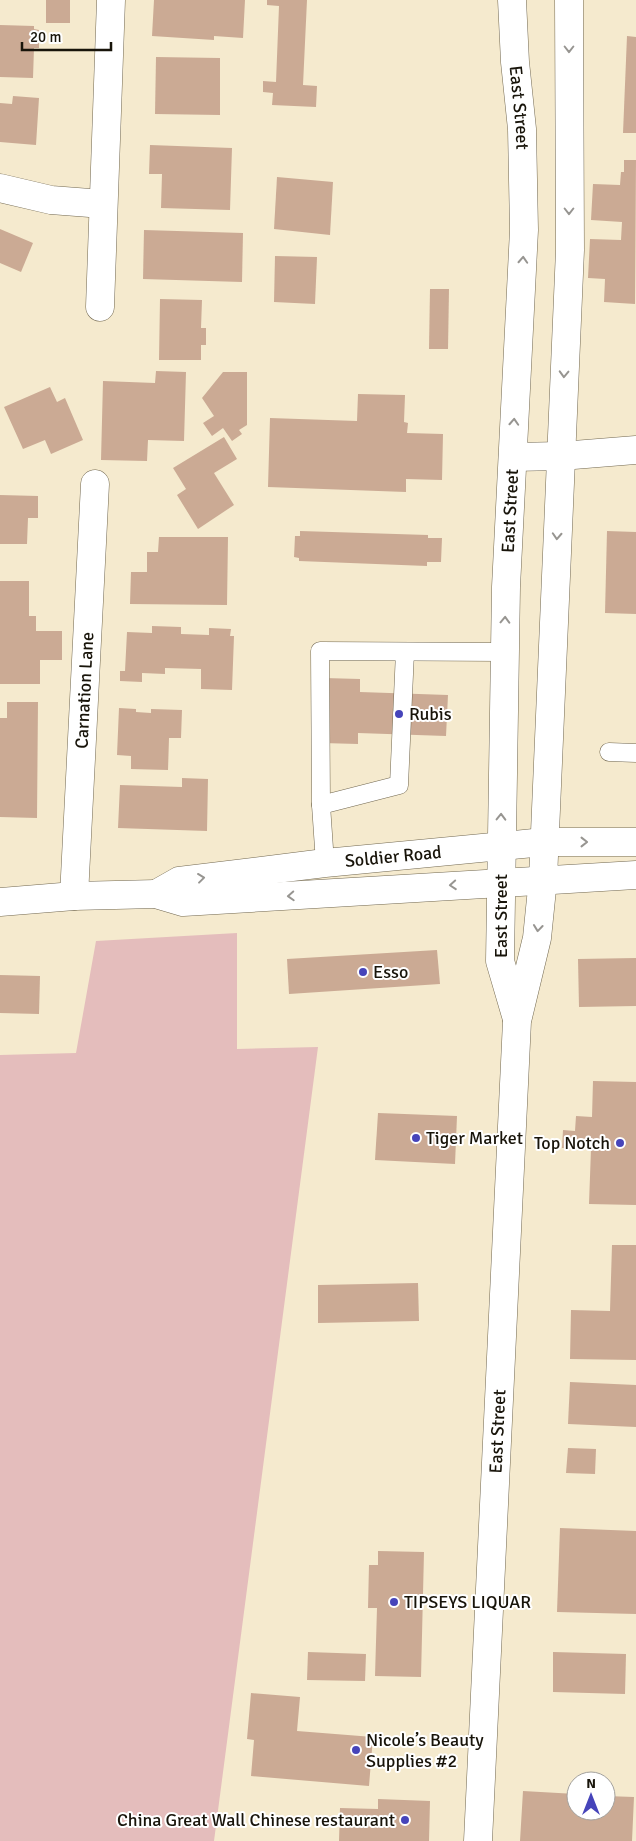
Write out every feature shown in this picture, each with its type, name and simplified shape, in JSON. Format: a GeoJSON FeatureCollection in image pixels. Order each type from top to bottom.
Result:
{"type":"FeatureCollection","features":[{"type":"Feature","properties":{"kind":"main road"},"geometry":{"type":"LineString","coordinates":[[100,307],[111,0]]}},
{"type":"Feature","properties":{"kind":"main road","name":"East Street"},"geometry":{"type":"LineString","coordinates":[[512,0],[515,62],[522,129],[524,230],[504,652],[500,961],[518,1021]]}},
{"type":"Feature","properties":{"kind":"main road","name":"East Street"},"geometry":{"type":"LineString","coordinates":[[478,1841],[518,1021],[537,938],[543,879],[570,250],[569,0]]}},
{"type":"Feature","properties":{"kind":"main road"},"geometry":{"type":"LineString","coordinates":[[0,188],[51,200],[103,204]]}},
{"type":"Feature","properties":{"kind":"main road"},"geometry":{"type":"LineString","coordinates":[[512,456],[561,456],[636,450]]}},
{"type":"Feature","properties":{"kind":"main road","name":"Carnation Lane"},"geometry":{"type":"LineString","coordinates":[[74,896],[95,484]]}},
{"type":"Feature","properties":{"kind":"main road","name":"Soldier Road"},"geometry":{"type":"LineString","coordinates":[[156,894],[179,881],[325,863],[544,842],[636,842]]}},
{"type":"Feature","properties":{"kind":"main road","name":"Soldier Road"},"geometry":{"type":"LineString","coordinates":[[0,902],[74,896],[156,894],[183,902],[543,879],[636,875]]}},
{"type":"Feature","properties":{"kind":"lane"},"geometry":{"type":"LineString","coordinates":[[325,863],[321,805],[320,651],[504,652]]}},
{"type":"Feature","properties":{"kind":"lane"},"geometry":{"type":"LineString","coordinates":[[321,805],[399,785],[405,652]]}},
{"type":"Feature","properties":{"kind":"lane"},"geometry":{"type":"LineString","coordinates":[[609,752],[636,753]]}},
{"type":"Feature","properties":{"kind":"shaded area"},"geometry":{"type":"Polygon","coordinates":[[[237,933],[237,1049],[318,1047],[214,1841],[0,1841],[0,1055],[76,1053],[96,941],[237,933]]]}},
{"type":"Feature","properties":{"kind":"building"},"geometry":{"type":"Polygon","coordinates":[[[46,0],[70,0],[70,23],[46,23],[46,0]]]}},
{"type":"Feature","properties":{"kind":"building"},"geometry":{"type":"Polygon","coordinates":[[[154,0],[245,0],[243,38],[214,36],[214,40],[152,36],[154,0]]]}},
{"type":"Feature","properties":{"kind":"building"},"geometry":{"type":"Polygon","coordinates":[[[267,0],[307,0],[303,85],[317,86],[316,107],[272,105],[273,93],[263,92],[263,81],[276,82],[279,6],[267,5],[267,0]]]}},
{"type":"Feature","properties":{"kind":"building"},"geometry":{"type":"Polygon","coordinates":[[[0,25],[34,26],[34,29],[39,30],[39,48],[34,48],[33,78],[0,77],[0,25]]]}},
{"type":"Feature","properties":{"kind":"building"},"geometry":{"type":"Polygon","coordinates":[[[627,36],[636,37],[636,133],[623,133],[627,36]]]}},
{"type":"Feature","properties":{"kind":"building"},"geometry":{"type":"Polygon","coordinates":[[[156,57],[220,58],[220,115],[155,114],[156,57]]]}},
{"type":"Feature","properties":{"kind":"building"},"geometry":{"type":"Polygon","coordinates":[[[13,96],[39,98],[36,145],[0,142],[0,103],[12,104],[13,96]]]}},
{"type":"Feature","properties":{"kind":"building"},"geometry":{"type":"Polygon","coordinates":[[[150,145],[232,148],[230,210],[161,208],[162,174],[149,174],[150,145]]]}},
{"type":"Feature","properties":{"kind":"building"},"geometry":{"type":"Polygon","coordinates":[[[624,160],[636,160],[635,304],[604,302],[605,279],[588,278],[590,239],[621,240],[622,222],[591,220],[593,184],[620,185],[621,172],[624,172],[624,160]]]}},
{"type":"Feature","properties":{"kind":"building"},"geometry":{"type":"Polygon","coordinates":[[[277,177],[333,182],[330,235],[274,229],[277,177]]]}},
{"type":"Feature","properties":{"kind":"building"},"geometry":{"type":"Polygon","coordinates":[[[0,229],[33,243],[21,272],[0,263],[0,229]]]}},
{"type":"Feature","properties":{"kind":"building"},"geometry":{"type":"Polygon","coordinates":[[[144,230],[243,233],[242,282],[143,279],[144,230]]]}},
{"type":"Feature","properties":{"kind":"building"},"geometry":{"type":"Polygon","coordinates":[[[275,256],[317,257],[315,304],[274,302],[275,256]]]}},
{"type":"Feature","properties":{"kind":"building"},"geometry":{"type":"Polygon","coordinates":[[[430,289],[449,289],[448,349],[429,349],[430,289]]]}},
{"type":"Feature","properties":{"kind":"building"},"geometry":{"type":"Polygon","coordinates":[[[160,299],[202,300],[201,328],[206,328],[206,345],[201,345],[201,360],[159,360],[160,299]]]}},
{"type":"Feature","properties":{"kind":"building"},"geometry":{"type":"Polygon","coordinates":[[[156,371],[186,372],[184,441],[148,440],[147,461],[101,460],[103,381],[155,383],[156,371]]]}},
{"type":"Feature","properties":{"kind":"building"},"geometry":{"type":"Polygon","coordinates":[[[223,372],[247,372],[247,425],[239,430],[242,434],[232,441],[223,428],[212,436],[203,423],[214,416],[202,398],[223,372]]]}},
{"type":"Feature","properties":{"kind":"building"},"geometry":{"type":"Polygon","coordinates":[[[50,387],[57,402],[65,398],[83,440],[51,454],[45,440],[23,449],[4,407],[50,387]]]}},
{"type":"Feature","properties":{"kind":"building"},"geometry":{"type":"Polygon","coordinates":[[[358,394],[405,395],[404,422],[408,423],[407,433],[443,434],[442,480],[406,479],[406,492],[268,487],[270,418],[357,421],[358,394]]]}},
{"type":"Feature","properties":{"kind":"building"},"geometry":{"type":"Polygon","coordinates":[[[224,437],[237,459],[214,473],[234,505],[198,529],[177,495],[186,489],[173,468],[224,437]]]}},
{"type":"Feature","properties":{"kind":"building"},"geometry":{"type":"Polygon","coordinates":[[[0,495],[38,496],[38,518],[28,518],[27,544],[0,544],[0,495]]]}},
{"type":"Feature","properties":{"kind":"building"},"geometry":{"type":"Polygon","coordinates":[[[300,531],[428,535],[428,538],[442,538],[441,562],[427,562],[427,566],[299,561],[299,558],[294,557],[295,536],[300,536],[300,531]]]}},
{"type":"Feature","properties":{"kind":"building"},"geometry":{"type":"Polygon","coordinates":[[[607,531],[636,532],[636,614],[605,613],[607,531]]]}},
{"type":"Feature","properties":{"kind":"building"},"geometry":{"type":"Polygon","coordinates":[[[159,537],[228,537],[227,605],[130,604],[131,572],[147,572],[147,552],[158,552],[159,537]]]}},
{"type":"Feature","properties":{"kind":"building"},"geometry":{"type":"Polygon","coordinates":[[[0,581],[29,581],[29,616],[36,616],[36,631],[62,631],[62,660],[40,660],[40,684],[0,684],[0,581]]]}},
{"type":"Feature","properties":{"kind":"building"},"geometry":{"type":"Polygon","coordinates":[[[152,626],[181,627],[181,634],[209,635],[209,628],[231,629],[230,636],[234,636],[232,690],[201,689],[201,669],[165,668],[165,674],[142,673],[142,682],[120,681],[120,671],[125,671],[127,632],[152,633],[152,626]]]}},
{"type":"Feature","properties":{"kind":"building","name":"Rubis"},"geometry":{"type":"Polygon","coordinates":[[[324,678],[360,679],[360,692],[448,695],[446,736],[358,733],[358,744],[322,743],[324,678]]]}},
{"type":"Feature","properties":{"kind":"building"},"geometry":{"type":"Polygon","coordinates":[[[7,702],[38,702],[37,818],[0,817],[0,718],[7,718],[7,702]]]}},
{"type":"Feature","properties":{"kind":"building"},"geometry":{"type":"Polygon","coordinates":[[[119,708],[136,709],[136,712],[151,713],[151,709],[182,710],[181,738],[169,738],[168,770],[131,769],[131,756],[117,755],[119,708]]]}},
{"type":"Feature","properties":{"kind":"building"},"geometry":{"type":"Polygon","coordinates":[[[182,778],[208,779],[207,831],[118,828],[120,785],[182,787],[182,778]]]}},
{"type":"Feature","properties":{"kind":"building","name":"Esso"},"geometry":{"type":"Polygon","coordinates":[[[437,950],[440,984],[289,994],[287,959],[437,950]]]}},
{"type":"Feature","properties":{"kind":"building"},"geometry":{"type":"Polygon","coordinates":[[[636,958],[636,1006],[579,1007],[578,959],[636,958]]]}},
{"type":"Feature","properties":{"kind":"building"},"geometry":{"type":"Polygon","coordinates":[[[0,975],[40,976],[39,1014],[0,1013],[0,975]]]}},
{"type":"Feature","properties":{"kind":"building"},"geometry":{"type":"Polygon","coordinates":[[[593,1081],[636,1082],[636,1205],[589,1204],[591,1149],[562,1148],[563,1130],[575,1131],[576,1116],[592,1117],[593,1081]]]}},
{"type":"Feature","properties":{"kind":"building","name":"Tiger Market"},"geometry":{"type":"Polygon","coordinates":[[[378,1113],[457,1116],[455,1164],[375,1160],[378,1113]]]}},
{"type":"Feature","properties":{"kind":"building"},"geometry":{"type":"Polygon","coordinates":[[[612,1245],[636,1245],[636,1360],[570,1359],[571,1310],[610,1311],[612,1245]]]}},
{"type":"Feature","properties":{"kind":"building"},"geometry":{"type":"Polygon","coordinates":[[[418,1283],[419,1321],[318,1323],[318,1285],[418,1283]]]}},
{"type":"Feature","properties":{"kind":"building"},"geometry":{"type":"Polygon","coordinates":[[[570,1382],[636,1385],[636,1427],[568,1424],[570,1382]]]}},
{"type":"Feature","properties":{"kind":"building"},"geometry":{"type":"Polygon","coordinates":[[[568,1448],[596,1449],[595,1474],[566,1473],[568,1448]]]}},
{"type":"Feature","properties":{"kind":"building"},"geometry":{"type":"Polygon","coordinates":[[[560,1528],[636,1531],[636,1614],[557,1612],[560,1528]]]}},
{"type":"Feature","properties":{"kind":"building"},"geometry":{"type":"Polygon","coordinates":[[[378,1551],[424,1552],[421,1677],[375,1676],[377,1608],[368,1608],[369,1565],[378,1565],[378,1551]]]}},
{"type":"Feature","properties":{"kind":"building"},"geometry":{"type":"Polygon","coordinates":[[[308,1652],[366,1654],[365,1681],[307,1680],[308,1652]]]}},
{"type":"Feature","properties":{"kind":"building"},"geometry":{"type":"Polygon","coordinates":[[[553,1652],[626,1654],[625,1694],[553,1692],[553,1652]]]}},
{"type":"Feature","properties":{"kind":"building"},"geometry":{"type":"Polygon","coordinates":[[[251,1693],[300,1697],[297,1731],[373,1737],[369,1786],[251,1776],[254,1740],[247,1739],[251,1693]]]}},
{"type":"Feature","properties":{"kind":"building"},"geometry":{"type":"Polygon","coordinates":[[[523,1791],[566,1793],[566,1821],[616,1821],[616,1796],[634,1797],[632,1841],[520,1841],[523,1791]]]}},
{"type":"Feature","properties":{"kind":"building"},"geometry":{"type":"Polygon","coordinates":[[[378,1799],[430,1801],[429,1841],[339,1841],[340,1808],[378,1809],[378,1799]]]}},
{"type":"Feature","properties":{"kind":"place","name":"Rubis"},"geometry":{"type":"Point","coordinates":[399,714]}},
{"type":"Feature","properties":{"kind":"place","name":"Esso"},"geometry":{"type":"Point","coordinates":[363,972]}},
{"type":"Feature","properties":{"kind":"place","name":"Tiger Market"},"geometry":{"type":"Point","coordinates":[416,1138]}},
{"type":"Feature","properties":{"kind":"place","name":"Top Notch"},"geometry":{"type":"Point","coordinates":[620,1143]}},
{"type":"Feature","properties":{"kind":"place","name":"TIPSEYS LIQUAR"},"geometry":{"type":"Point","coordinates":[394,1602]}},
{"type":"Feature","properties":{"kind":"place","name":"Nicole’s Beauty Supplies #2"},"geometry":{"type":"Point","coordinates":[356,1750]}},
{"type":"Feature","properties":{"kind":"place","name":"China Great Wall Chinese restaurant"},"geometry":{"type":"Point","coordinates":[405,1820]}}]}
